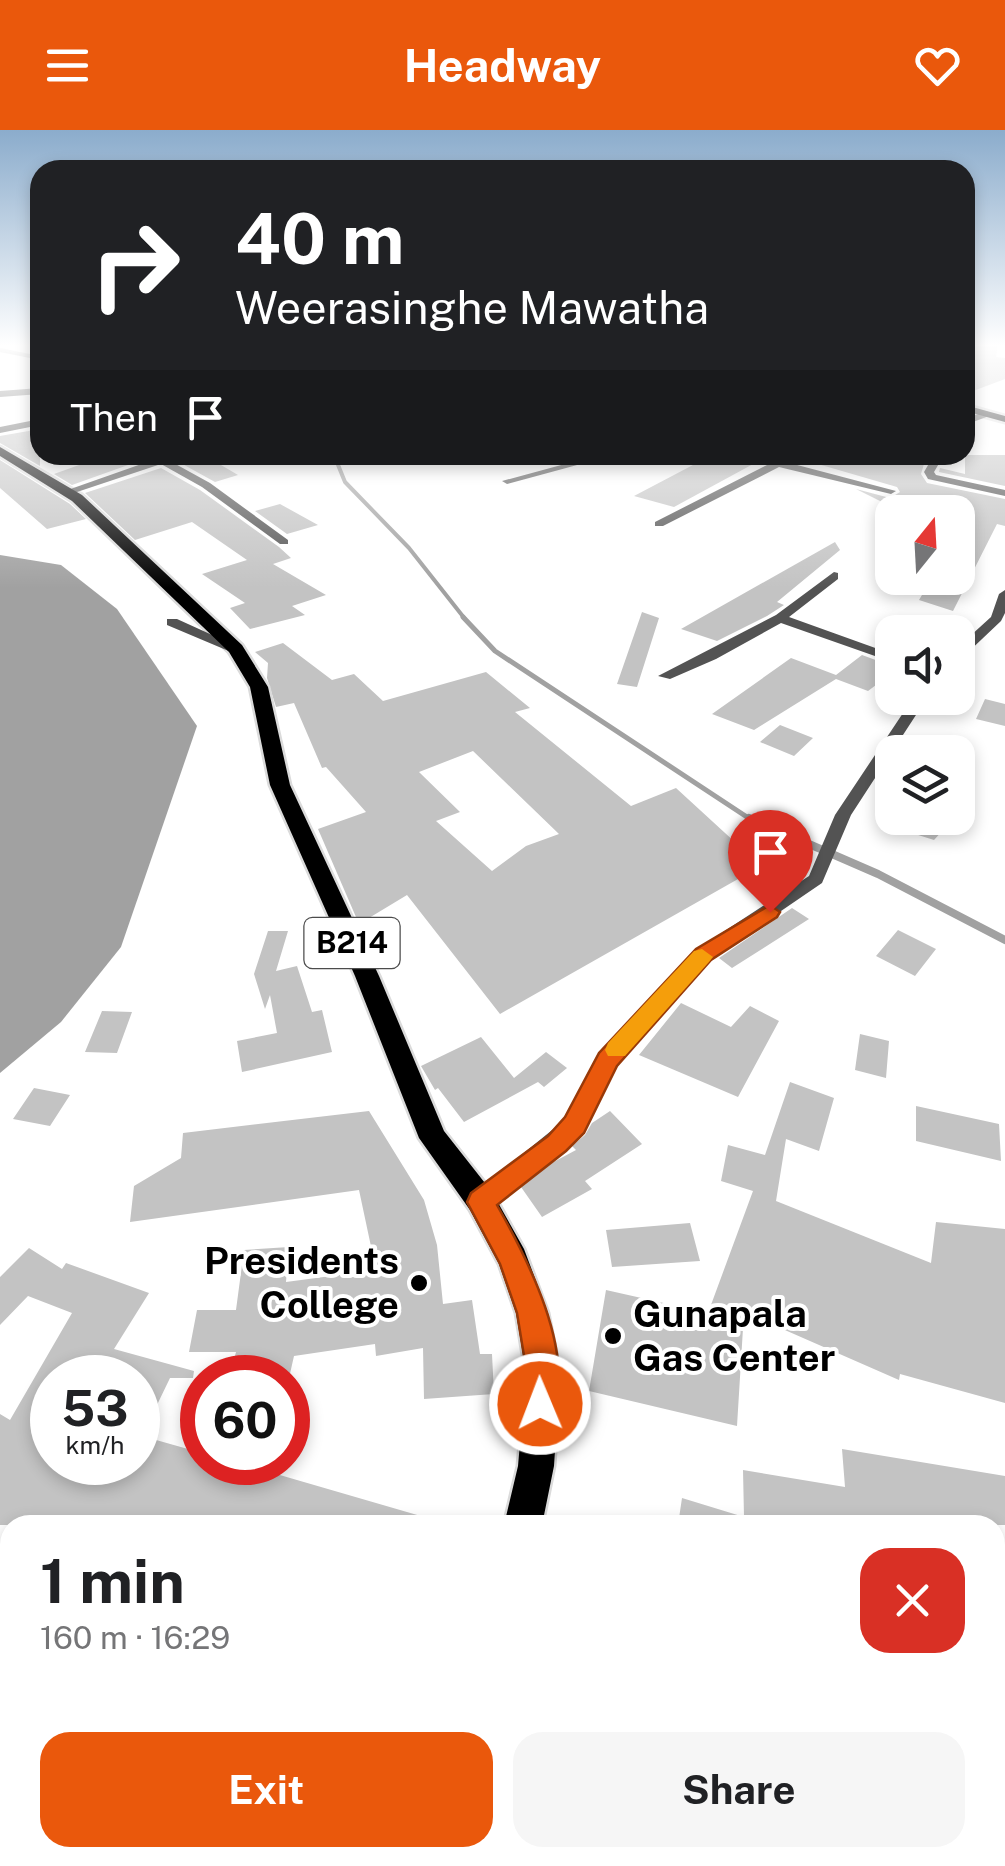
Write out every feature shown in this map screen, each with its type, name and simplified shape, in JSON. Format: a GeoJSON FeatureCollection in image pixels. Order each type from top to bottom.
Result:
{"type":"FeatureCollection","features":[{"type":"Feature","properties":{"kind":"main road","name":"B214"},"geometry":{"type":"LineString","coordinates":[[0,450],[68,492],[236,649],[258,687],[280,784],[433,1138],[481,1202],[513,1259],[526,1295],[543,1374],[536,1466],[526,1515]]}},
{"type":"Feature","properties":{"kind":"street"},"geometry":{"type":"LineString","coordinates":[[68,492],[151,465]]}},
{"type":"Feature","properties":{"kind":"street"},"geometry":{"type":"LineString","coordinates":[[170,465],[206,484],[284,542]]}},
{"type":"Feature","properties":{"kind":"street"},"geometry":{"type":"LineString","coordinates":[[507,481],[570,465]]}},
{"type":"Feature","properties":{"kind":"street"},"geometry":{"type":"LineString","coordinates":[[659,524],[775,465]]}},
{"type":"Feature","properties":{"kind":"street"},"geometry":{"type":"LineString","coordinates":[[780,465],[821,480],[892,491]]}},
{"type":"Feature","properties":{"kind":"street"},"geometry":{"type":"LineString","coordinates":[[933,465],[929,472],[932,482],[1005,493]]}},
{"type":"Feature","properties":{"kind":"street"},"geometry":{"type":"LineString","coordinates":[[665,676],[780,618],[834,576]]}},
{"type":"Feature","properties":{"kind":"street"},"geometry":{"type":"LineString","coordinates":[[975,638],[997,618],[1005,594]]}},
{"type":"Feature","properties":{"kind":"street"},"geometry":{"type":"LineString","coordinates":[[780,618],[875,652]]}},
{"type":"Feature","properties":{"kind":"street"},"geometry":{"type":"LineString","coordinates":[[172,622],[236,649]]}},
{"type":"Feature","properties":{"kind":"street"},"geometry":{"type":"LineString","coordinates":[[481,1202],[557,1144],[574,1125],[608,1060],[704,954],[816,880],[843,815],[909,715]]}},
{"type":"Feature","properties":{"kind":"shaded area"},"geometry":{"type":"Polygon","coordinates":[[[0,555],[61,565],[117,609],[197,726],[121,947],[61,1022],[0,1073],[0,555]]]}},
{"type":"Feature","properties":{"kind":"building"},"geometry":{"type":"Polygon","coordinates":[[[30,431],[30,460],[0,443],[0,436],[30,431]]]}},
{"type":"Feature","properties":{"kind":"building"},"geometry":{"type":"Polygon","coordinates":[[[975,455],[1005,455],[1005,486],[939,472],[940,468],[965,474],[965,465],[975,465],[975,455]]]}},
{"type":"Feature","properties":{"kind":"building"},"geometry":{"type":"Polygon","coordinates":[[[0,460],[70,504],[86,519],[47,529],[0,488],[0,460]]]}},
{"type":"Feature","properties":{"kind":"building"},"geometry":{"type":"Polygon","coordinates":[[[79,465],[128,465],[72,485],[54,474],[79,465]]]}},
{"type":"Feature","properties":{"kind":"building"},"geometry":{"type":"Polygon","coordinates":[[[184,465],[221,465],[238,475],[215,482],[184,465]]]}},
{"type":"Feature","properties":{"kind":"building"},"geometry":{"type":"Polygon","coordinates":[[[693,465],[751,465],[674,507],[634,496],[693,465]]]}},
{"type":"Feature","properties":{"kind":"building"},"geometry":{"type":"Polygon","coordinates":[[[821,465],[924,465],[921,474],[927,483],[1005,499],[1005,526],[997,524],[975,568],[975,495],[895,495],[900,492],[897,487],[821,465]]]}},
{"type":"Feature","properties":{"kind":"building"},"geometry":{"type":"Polygon","coordinates":[[[161,468],[200,490],[279,547],[291,558],[273,564],[326,595],[292,606],[305,615],[250,629],[230,608],[245,603],[202,574],[247,560],[192,522],[135,540],[85,493],[161,468]]]}},
{"type":"Feature","properties":{"kind":"building"},"geometry":{"type":"Polygon","coordinates":[[[280,504],[318,525],[287,534],[255,511],[280,504]]]}},
{"type":"Feature","properties":{"kind":"building"},"geometry":{"type":"Polygon","coordinates":[[[835,542],[840,550],[777,602],[784,605],[767,616],[717,641],[681,629],[835,542]]]}},
{"type":"Feature","properties":{"kind":"building"},"geometry":{"type":"Polygon","coordinates":[[[922,595],[961,595],[953,611],[919,600],[922,595]]]}},
{"type":"Feature","properties":{"kind":"building"},"geometry":{"type":"Polygon","coordinates":[[[642,612],[659,618],[637,687],[617,684],[642,612]]]}},
{"type":"Feature","properties":{"kind":"building"},"geometry":{"type":"Polygon","coordinates":[[[283,643],[332,680],[354,674],[383,701],[486,672],[530,708],[515,712],[631,806],[676,788],[761,866],[500,1014],[407,895],[359,924],[318,829],[366,812],[326,767],[322,768],[294,703],[276,707],[267,678],[268,663],[255,652],[283,643]],[[473,751],[419,772],[460,812],[436,821],[492,871],[526,846],[559,834],[473,751]]]}},
{"type":"Feature","properties":{"kind":"building"},"geometry":{"type":"Polygon","coordinates":[[[862,655],[875,660],[875,686],[868,691],[836,679],[754,730],[712,714],[791,658],[836,675],[862,655]]]}},
{"type":"Feature","properties":{"kind":"building"},"geometry":{"type":"Polygon","coordinates":[[[985,699],[1005,704],[1005,726],[976,719],[985,699]]]}},
{"type":"Feature","properties":{"kind":"building"},"geometry":{"type":"Polygon","coordinates":[[[780,725],[813,738],[794,756],[760,742],[780,725]]]}},
{"type":"Feature","properties":{"kind":"building"},"geometry":{"type":"Polygon","coordinates":[[[792,908],[809,919],[732,968],[719,958],[792,908]]]}},
{"type":"Feature","properties":{"kind":"building"},"geometry":{"type":"Polygon","coordinates":[[[898,930],[936,949],[915,976],[876,956],[898,930]]]}},
{"type":"Feature","properties":{"kind":"building"},"geometry":{"type":"Polygon","coordinates":[[[268,931],[288,931],[276,971],[297,966],[312,1012],[322,1010],[332,1052],[242,1072],[237,1041],[277,1033],[270,995],[265,1009],[254,974],[268,931]]]}},
{"type":"Feature","properties":{"kind":"building"},"geometry":{"type":"Polygon","coordinates":[[[681,1003],[731,1027],[750,1006],[779,1021],[738,1097],[639,1055],[681,1003]]]}},
{"type":"Feature","properties":{"kind":"building"},"geometry":{"type":"Polygon","coordinates":[[[102,1011],[132,1012],[117,1053],[85,1052],[102,1011]]]}},
{"type":"Feature","properties":{"kind":"building"},"geometry":{"type":"Polygon","coordinates":[[[860,1034],[889,1041],[886,1078],[855,1070],[860,1034]]]}},
{"type":"Feature","properties":{"kind":"building"},"geometry":{"type":"Polygon","coordinates":[[[481,1037],[514,1078],[546,1052],[567,1068],[544,1087],[538,1082],[464,1122],[438,1088],[435,1090],[421,1066],[481,1037]]]}},
{"type":"Feature","properties":{"kind":"building"},"geometry":{"type":"Polygon","coordinates":[[[790,1082],[834,1098],[819,1151],[786,1139],[776,1201],[931,1263],[936,1222],[1005,1229],[1005,1403],[900,1374],[899,1380],[744,1312],[737,1426],[589,1391],[606,1290],[708,1313],[753,1191],[721,1181],[728,1145],[765,1155],[790,1082]]]}},
{"type":"Feature","properties":{"kind":"building"},"geometry":{"type":"Polygon","coordinates":[[[34,1088],[70,1095],[50,1126],[13,1119],[34,1088]]]}},
{"type":"Feature","properties":{"kind":"building"},"geometry":{"type":"Polygon","coordinates":[[[916,1106],[999,1124],[1001,1161],[916,1141],[916,1106]]]}},
{"type":"Feature","properties":{"kind":"building"},"geometry":{"type":"Polygon","coordinates":[[[369,1111],[424,1200],[437,1245],[443,1304],[472,1300],[480,1354],[492,1354],[494,1394],[424,1399],[423,1348],[376,1356],[375,1344],[301,1355],[189,1352],[197,1310],[236,1310],[244,1250],[289,1247],[286,1282],[376,1270],[359,1190],[130,1222],[134,1186],[181,1158],[183,1133],[369,1111]]]}},
{"type":"Feature","properties":{"kind":"building"},"geometry":{"type":"Polygon","coordinates":[[[610,1111],[642,1144],[585,1181],[592,1189],[542,1217],[521,1187],[548,1165],[576,1150],[572,1146],[592,1123],[610,1111]]]}},
{"type":"Feature","properties":{"kind":"building"},"geometry":{"type":"Polygon","coordinates":[[[690,1223],[700,1261],[612,1267],[606,1230],[690,1223]]]}},
{"type":"Feature","properties":{"kind":"building"},"geometry":{"type":"Polygon","coordinates":[[[29,1248],[62,1269],[66,1263],[149,1293],[114,1349],[136,1355],[48,1355],[72,1313],[28,1296],[0,1325],[0,1277],[29,1248]]]}},
{"type":"Feature","properties":{"kind":"building"},"geometry":{"type":"Polygon","coordinates":[[[160,1362],[180,1367],[180,1378],[170,1378],[160,1399],[160,1362]]]}},
{"type":"Feature","properties":{"kind":"building"},"geometry":{"type":"Polygon","coordinates":[[[30,1385],[30,1485],[160,1485],[160,1441],[180,1447],[180,1485],[310,1484],[417,1515],[0,1515],[0,1414],[10,1420],[30,1385]]]}},
{"type":"Feature","properties":{"kind":"building"},"geometry":{"type":"Polygon","coordinates":[[[842,1449],[1005,1476],[1005,1515],[744,1515],[743,1470],[845,1487],[842,1449]]]}},
{"type":"Feature","properties":{"kind":"building"},"geometry":{"type":"Polygon","coordinates":[[[682,1498],[737,1515],[679,1515],[682,1498]]]}},
{"type":"Feature","properties":{"kind":"waterway"},"geometry":{"type":"LineString","coordinates":[[338,465],[345,482],[409,548],[465,619]]}},
{"type":"Feature","properties":{"kind":"waterway"},"geometry":{"type":"LineString","coordinates":[[463,617],[495,651],[753,821]]}},
{"type":"Feature","properties":{"kind":"waterway"},"geometry":{"type":"LineString","coordinates":[[749,818],[878,874],[1005,940]]}},
{"type":"Feature","properties":{"kind":"slow traffic"},"geometry":{"type":"LineString","coordinates":[[617,1050],[702,957]]}},
{"type":"Feature","properties":{"kind":"place","name":"Presidents College"},"geometry":{"type":"Point","coordinates":[419,1283]}},
{"type":"Feature","properties":{"kind":"place","name":"Gunapala Gas Center"},"geometry":{"type":"Point","coordinates":[613,1336]}},
{"type":"Feature","properties":{"kind":"route"},"geometry":{"type":"LineString","coordinates":[[540,1404],[543,1374],[532,1313],[513,1259],[481,1202],[557,1144],[574,1125],[608,1060],[704,954],[770,912]]}}]}
